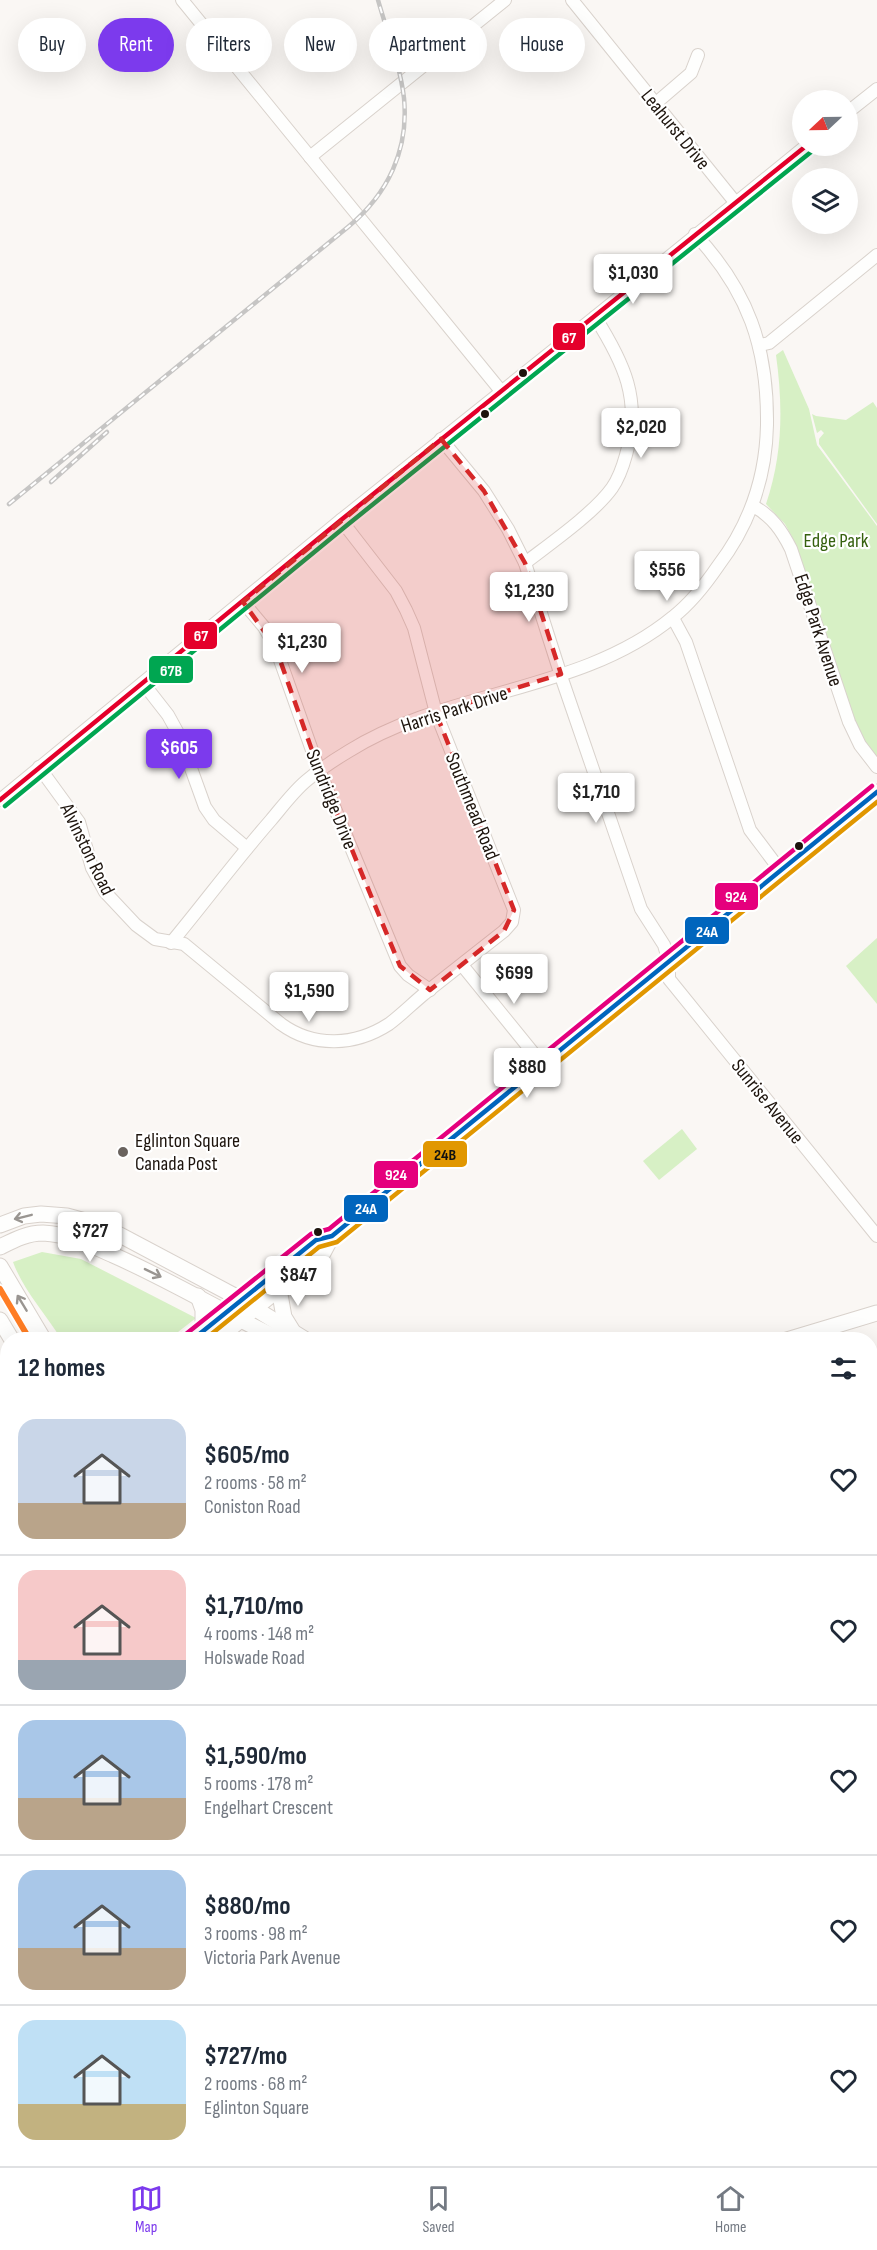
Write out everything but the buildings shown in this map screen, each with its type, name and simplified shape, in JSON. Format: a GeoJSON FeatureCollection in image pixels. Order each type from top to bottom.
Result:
{"type":"FeatureCollection","features":[{"type":"Feature","properties":{"kind":"main road"},"geometry":{"type":"LineString","coordinates":[[226,1332],[323,1254],[332,1236],[877,792]]}},
{"type":"Feature","properties":{"kind":"main road"},"geometry":{"type":"LineString","coordinates":[[0,1225],[24,1216],[41,1214],[78,1218],[120,1235],[213,1284],[256,1308],[287,1332]]}},
{"type":"Feature","properties":{"kind":"main road"},"geometry":{"type":"LineString","coordinates":[[0,1247],[29,1234],[60,1235],[132,1263],[241,1319],[279,1332]]}},
{"type":"Feature","properties":{"kind":"main road"},"geometry":{"type":"LineString","coordinates":[[201,1332],[316,1240],[332,1236]]}},
{"type":"Feature","properties":{"kind":"main road"},"geometry":{"type":"LineString","coordinates":[[0,1266],[39,1332]]}},
{"type":"Feature","properties":{"kind":"main road"},"geometry":{"type":"LineString","coordinates":[[213,1284],[236,1288],[263,1283]]}},
{"type":"Feature","properties":{"kind":"main road"},"geometry":{"type":"LineString","coordinates":[[279,1289],[284,1317],[291,1332]]}},
{"type":"Feature","properties":{"kind":"main road"},"geometry":{"type":"LineString","coordinates":[[198,1296],[203,1310],[198,1332]]}},
{"type":"Feature","properties":{"kind":"main road"},"geometry":{"type":"LineString","coordinates":[[814,1332],[877,1313]]}},
{"type":"Feature","properties":{"kind":"street"},"geometry":{"type":"LineString","coordinates":[[182,0],[501,391]]}},
{"type":"Feature","properties":{"kind":"street"},"geometry":{"type":"LineString","coordinates":[[310,157],[505,0]]}},
{"type":"Feature","properties":{"kind":"street","name":"Leahurst Drive"},"geometry":{"type":"LineString","coordinates":[[572,0],[735,202]]}},
{"type":"Feature","properties":{"kind":"street"},"geometry":{"type":"LineString","coordinates":[[656,103],[692,74],[698,55]]}},
{"type":"Feature","properties":{"kind":"street"},"geometry":{"type":"LineString","coordinates":[[858,105],[875,94]]}},
{"type":"Feature","properties":{"kind":"street"},"geometry":{"type":"LineString","coordinates":[[0,800],[341,520],[793,156]]}},
{"type":"Feature","properties":{"kind":"street"},"geometry":{"type":"LineString","coordinates":[[695,234],[707,247],[737,290],[760,345],[767,390],[767,443],[763,472],[753,506]]}},
{"type":"Feature","properties":{"kind":"street"},"geometry":{"type":"LineString","coordinates":[[760,345],[769,343],[877,255]]}},
{"type":"Feature","properties":{"kind":"street"},"geometry":{"type":"LineString","coordinates":[[525,563],[599,503],[613,488],[622,470],[632,436],[633,398],[622,364],[595,317]]}},
{"type":"Feature","properties":{"kind":"street","name":"Sunrise Avenue"},"geometry":{"type":"LineString","coordinates":[[441,439],[484,491],[508,528],[525,563],[641,909],[664,945],[669,962],[669,979],[877,1236]]}},
{"type":"Feature","properties":{"kind":"street","name":"Harris Park Drive"},"geometry":{"type":"LineString","coordinates":[[171,943],[247,848],[304,782],[368,740],[436,713],[586,666],[627,648],[673,618],[700,591],[726,556],[753,506]]}},
{"type":"Feature","properties":{"kind":"street","name":"Edge Park Avenue"},"geometry":{"type":"LineString","coordinates":[[753,506],[781,528],[791,549],[849,722],[860,745],[877,767]]}},
{"type":"Feature","properties":{"kind":"street","name":"Southmead Road"},"geometry":{"type":"LineString","coordinates":[[341,520],[396,591],[414,628],[436,713],[514,910],[512,922],[504,931],[430,990]]}},
{"type":"Feature","properties":{"kind":"street","name":"Sundridge Drive"},"geometry":{"type":"LineString","coordinates":[[243,602],[264,627],[275,646],[320,770],[400,966],[408,975],[430,990]]}},
{"type":"Feature","properties":{"kind":"street"},"geometry":{"type":"LineString","coordinates":[[673,618],[686,642],[750,830],[780,870]]}},
{"type":"Feature","properties":{"kind":"street"},"geometry":{"type":"LineString","coordinates":[[143,683],[168,715],[179,735],[205,807],[214,820],[247,848]]}},
{"type":"Feature","properties":{"kind":"street","name":"Alvinston Road"},"geometry":{"type":"LineString","coordinates":[[39,766],[79,822],[92,868],[105,892],[136,925],[155,939],[184,944],[293,1032],[317,1040],[348,1041],[367,1036],[389,1023],[430,990]]}},
{"type":"Feature","properties":{"kind":"street"},"geometry":{"type":"LineString","coordinates":[[462,965],[543,1065]]}},
{"type":"Feature","properties":{"kind":"highlighted area"},"geometry":{"type":"Polygon","coordinates":[[[441,439],[484,491],[525,563],[561,674],[436,713],[514,910],[504,931],[430,990],[400,966],[319,770],[275,646],[243,602],[441,439]]]}},
{"type":"Feature","properties":{"kind":"green space","name":"Edge Park"},"geometry":{"type":"Polygon","coordinates":[[[783,350],[809,409],[817,445],[877,526],[877,760],[854,718],[792,537],[785,524],[766,504],[776,467],[780,430],[780,393],[776,355],[783,350]]]}},
{"type":"Feature","properties":{"kind":"green space"},"geometry":{"type":"Polygon","coordinates":[[[873,402],[877,408],[877,524],[819,444],[819,439],[824,433],[821,430],[817,433],[812,414],[846,420],[873,402]]]}},
{"type":"Feature","properties":{"kind":"green space"},"geometry":{"type":"Polygon","coordinates":[[[877,938],[877,1004],[846,966],[877,938]]]}},
{"type":"Feature","properties":{"kind":"green space"},"geometry":{"type":"Polygon","coordinates":[[[682,1129],[697,1149],[659,1180],[643,1161],[682,1129]]]}},
{"type":"Feature","properties":{"kind":"green space"},"geometry":{"type":"Polygon","coordinates":[[[42,1252],[81,1259],[196,1318],[178,1332],[56,1332],[29,1292],[13,1262],[42,1252]]]}},
{"type":"Feature","properties":{"kind":"railway"},"geometry":{"type":"LineString","coordinates":[[9,504],[348,227],[362,214],[385,185],[399,153],[405,117],[400,73],[378,0]]}},
{"type":"Feature","properties":{"kind":"railway"},"geometry":{"type":"LineString","coordinates":[[51,482],[107,432]]}},
{"type":"Feature","properties":{"kind":"rail line","name":"5"},"geometry":{"type":"LineString","coordinates":[[0,1289],[25,1332]]}},
{"type":"Feature","properties":{"kind":"transit line","name":"67"},"geometry":{"type":"LineString","coordinates":[[0,800],[341,520],[794,156]]}},
{"type":"Feature","properties":{"kind":"transit line","name":"67B"},"geometry":{"type":"LineString","coordinates":[[5,806],[346,526],[806,156]]}},
{"type":"Feature","properties":{"kind":"transit line","name":"924"},"geometry":{"type":"LineString","coordinates":[[188,1332],[311,1234],[329,1229],[872,786]]}},
{"type":"Feature","properties":{"kind":"transit line","name":"24A"},"geometry":{"type":"LineString","coordinates":[[202,1332],[316,1240],[332,1236],[877,792]]}},
{"type":"Feature","properties":{"kind":"transit line","name":"24B"},"geometry":{"type":"LineString","coordinates":[[214,1332],[319,1247],[337,1242],[877,802]]}},
{"type":"Feature","properties":{"kind":"place","name":"Eglinton Square Canada Post"},"geometry":{"type":"Point","coordinates":[123,1152]}}]}
